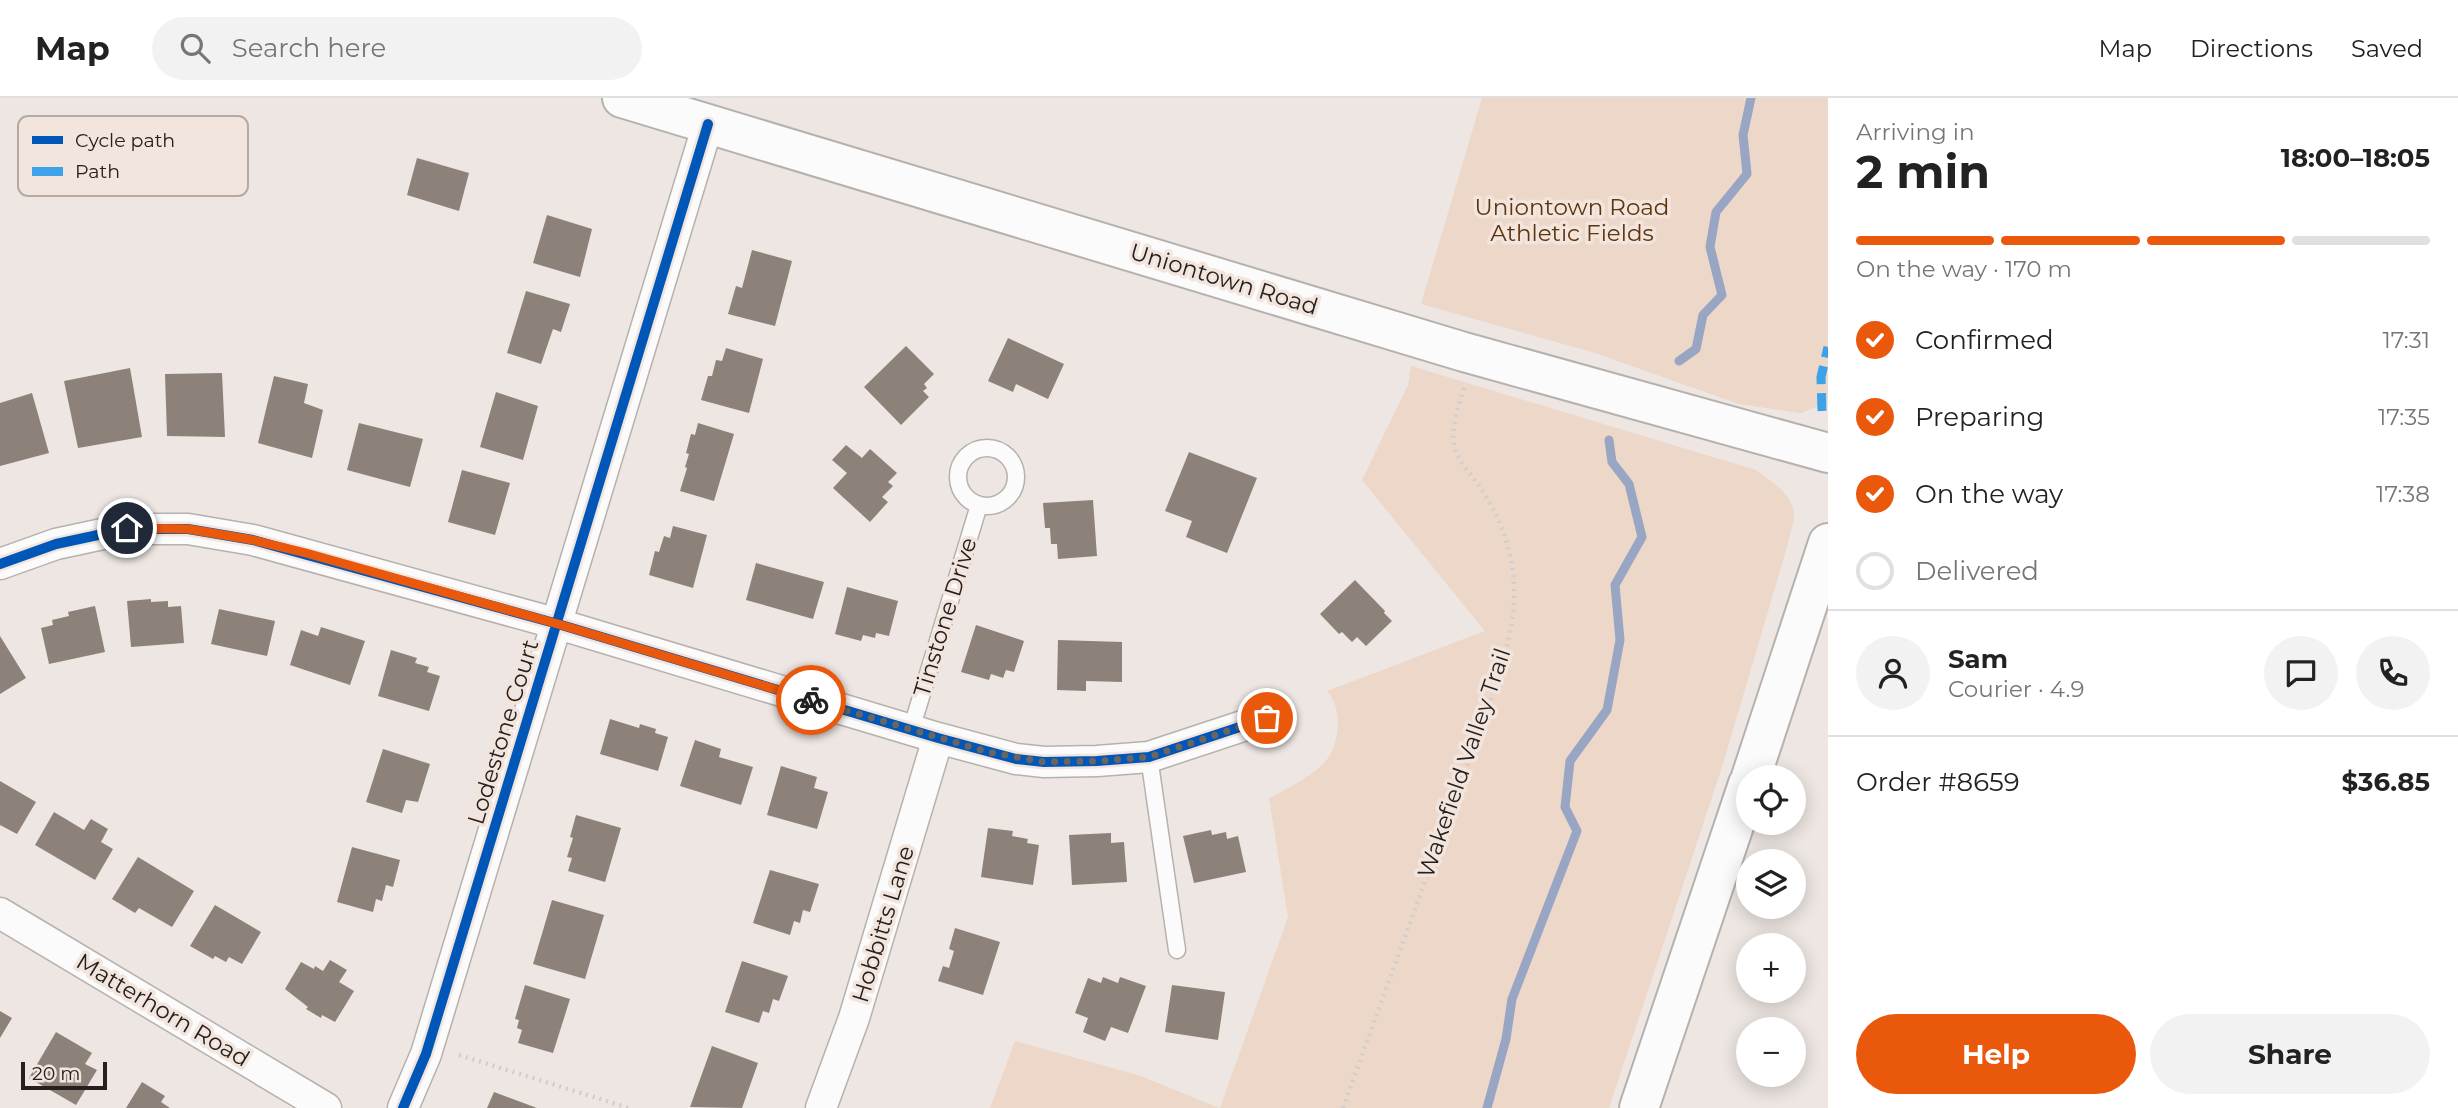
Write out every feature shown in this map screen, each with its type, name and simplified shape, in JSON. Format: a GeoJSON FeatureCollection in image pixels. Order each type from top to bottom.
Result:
{"type":"FeatureCollection","features":[{"type":"Feature","properties":{"kind":"main road","name":"Uniontown Road"},"geometry":{"type":"LineString","coordinates":[[622,98],[1464,352],[1828,453]]}},
{"type":"Feature","properties":{"kind":"main road"},"geometry":{"type":"LineString","coordinates":[[1755,765],[1828,543]]}},
{"type":"Feature","properties":{"kind":"main road"},"geometry":{"type":"LineString","coordinates":[[1639,1108],[1736,820]]}},
{"type":"Feature","properties":{"kind":"street","name":"Lodestone Court"},"geometry":{"type":"LineString","coordinates":[[404,1108],[426,1054],[708,124]]}},
{"type":"Feature","properties":{"kind":"street"},"geometry":{"type":"LineString","coordinates":[[0,564],[56,544],[127,528],[188,529],[253,540],[558,624],[1002,756],[1044,762],[1149,757],[1267,718]]}},
{"type":"Feature","properties":{"kind":"street","name":"Hobbitts Lane"},"geometry":{"type":"LineString","coordinates":[[821,1108],[854,1018],[925,734]]}},
{"type":"Feature","properties":{"kind":"street","name":"Matterhorn Road"},"geometry":{"type":"LineString","coordinates":[[0,913],[326,1108]]}},
{"type":"Feature","properties":{"kind":"lane","name":"Tinstone Drive"},"geometry":{"type":"LineString","coordinates":[[925,734],[979,505]]}},
{"type":"Feature","properties":{"kind":"lane"},"geometry":{"type":"LineString","coordinates":[[1149,757],[1177,950]]}},
{"type":"Feature","properties":{"kind":"path"},"geometry":{"type":"LineString","coordinates":[[458,1055],[629,1108]]}},
{"type":"Feature","properties":{"kind":"green space","name":"Uniontown Road Athletic Fields"},"geometry":{"type":"Polygon","coordinates":[[[1482,98],[1828,98],[1828,402],[1801,413],[1739,404],[1592,352],[1421,304],[1482,98]]]}},
{"type":"Feature","properties":{"kind":"green space"},"geometry":{"type":"Polygon","coordinates":[[[1411,366],[1756,470],[1780,488],[1794,513],[1787,547],[1722,767],[1609,1108],[1220,1108],[1288,917],[1269,798],[1293,786],[1328,758],[1338,723],[1335,706],[1327,691],[1485,631],[1362,480],[1408,385],[1411,366]]]}},
{"type":"Feature","properties":{"kind":"green space"},"geometry":{"type":"Polygon","coordinates":[[[1015,1041],[1141,1076],[1219,1108],[990,1108],[1015,1041]]]}},
{"type":"Feature","properties":{"kind":"building"},"geometry":{"type":"Polygon","coordinates":[[[417,158],[469,173],[459,211],[407,195],[417,158]]]}},
{"type":"Feature","properties":{"kind":"building"},"geometry":{"type":"Polygon","coordinates":[[[547,215],[592,229],[580,277],[533,263],[547,215]]]}},
{"type":"Feature","properties":{"kind":"building"},"geometry":{"type":"Polygon","coordinates":[[[752,250],[792,261],[775,326],[728,314],[736,286],[742,288],[752,250]]]}},
{"type":"Feature","properties":{"kind":"building"},"geometry":{"type":"Polygon","coordinates":[[[526,291],[570,304],[561,332],[553,329],[541,364],[507,353],[526,291]]]}},
{"type":"Feature","properties":{"kind":"building"},"geometry":{"type":"Polygon","coordinates":[[[1008,338],[1064,364],[1048,399],[1016,384],[1013,392],[988,381],[1008,338]]]}},
{"type":"Feature","properties":{"kind":"building"},"geometry":{"type":"Polygon","coordinates":[[[906,346],[934,374],[924,384],[927,388],[923,391],[929,397],[901,425],[864,387],[906,346]]]}},
{"type":"Feature","properties":{"kind":"building"},"geometry":{"type":"Polygon","coordinates":[[[726,348],[763,359],[749,413],[701,400],[708,376],[712,376],[716,360],[722,361],[726,348]]]}},
{"type":"Feature","properties":{"kind":"building"},"geometry":{"type":"Polygon","coordinates":[[[130,368],[142,437],[78,448],[64,381],[130,368]]]}},
{"type":"Feature","properties":{"kind":"building"},"geometry":{"type":"Polygon","coordinates":[[[222,373],[225,437],[167,436],[165,374],[222,373]]]}},
{"type":"Feature","properties":{"kind":"building"},"geometry":{"type":"Polygon","coordinates":[[[274,376],[308,384],[304,403],[323,410],[312,458],[258,443],[274,376]]]}},
{"type":"Feature","properties":{"kind":"building"},"geometry":{"type":"Polygon","coordinates":[[[496,392],[538,406],[523,460],[480,447],[496,392]]]}},
{"type":"Feature","properties":{"kind":"building"},"geometry":{"type":"Polygon","coordinates":[[[32,393],[49,453],[0,466],[0,403],[32,393]]]}},
{"type":"Feature","properties":{"kind":"building"},"geometry":{"type":"Polygon","coordinates":[[[359,423],[423,439],[410,487],[347,470],[359,423]]]}},
{"type":"Feature","properties":{"kind":"building"},"geometry":{"type":"Polygon","coordinates":[[[698,423],[734,434],[714,501],[680,491],[687,468],[685,467],[689,454],[686,453],[691,434],[695,435],[698,423]]]}},
{"type":"Feature","properties":{"kind":"building"},"geometry":{"type":"Polygon","coordinates":[[[846,445],[862,458],[870,449],[897,473],[888,482],[893,486],[882,497],[888,502],[870,522],[833,488],[847,473],[832,460],[846,445]]]}},
{"type":"Feature","properties":{"kind":"building"},"geometry":{"type":"Polygon","coordinates":[[[1189,452],[1257,478],[1227,553],[1186,537],[1192,521],[1165,511],[1189,452]]]}},
{"type":"Feature","properties":{"kind":"building"},"geometry":{"type":"Polygon","coordinates":[[[462,470],[510,483],[495,535],[448,522],[462,470]]]}},
{"type":"Feature","properties":{"kind":"building"},"geometry":{"type":"Polygon","coordinates":[[[1093,500],[1097,556],[1058,559],[1057,544],[1051,544],[1050,528],[1045,528],[1043,503],[1093,500]]]}},
{"type":"Feature","properties":{"kind":"building"},"geometry":{"type":"Polygon","coordinates":[[[673,526],[707,535],[693,588],[649,575],[655,551],[659,552],[664,536],[670,538],[673,526]]]}},
{"type":"Feature","properties":{"kind":"building"},"geometry":{"type":"Polygon","coordinates":[[[756,563],[824,582],[813,619],[746,600],[756,563]]]}},
{"type":"Feature","properties":{"kind":"building"},"geometry":{"type":"Polygon","coordinates":[[[1355,580],[1392,621],[1366,646],[1357,637],[1352,642],[1342,632],[1339,634],[1320,614],[1355,580]]]}},
{"type":"Feature","properties":{"kind":"building"},"geometry":{"type":"Polygon","coordinates":[[[847,587],[898,601],[889,636],[876,633],[875,638],[863,635],[861,641],[835,634],[847,587]]]}},
{"type":"Feature","properties":{"kind":"building"},"geometry":{"type":"Polygon","coordinates":[[[151,599],[151,602],[168,601],[168,607],[181,606],[184,643],[131,647],[127,601],[151,599]]]}},
{"type":"Feature","properties":{"kind":"building"},"geometry":{"type":"Polygon","coordinates":[[[95,606],[105,652],[49,664],[41,628],[53,625],[52,620],[69,616],[68,612],[95,606]]]}},
{"type":"Feature","properties":{"kind":"building"},"geometry":{"type":"Polygon","coordinates":[[[219,609],[275,621],[267,656],[211,644],[219,609]]]}},
{"type":"Feature","properties":{"kind":"building"},"geometry":{"type":"Polygon","coordinates":[[[976,625],[1024,641],[1014,672],[1006,670],[1003,678],[991,674],[989,680],[961,672],[976,625]]]}},
{"type":"Feature","properties":{"kind":"building"},"geometry":{"type":"Polygon","coordinates":[[[321,627],[365,641],[350,685],[290,665],[301,630],[318,636],[321,627]]]}},
{"type":"Feature","properties":{"kind":"building"},"geometry":{"type":"Polygon","coordinates":[[[0,636],[26,678],[0,694],[0,636]]]}},
{"type":"Feature","properties":{"kind":"building"},"geometry":{"type":"Polygon","coordinates":[[[1058,640],[1122,642],[1122,682],[1086,681],[1086,691],[1057,690],[1058,640]]]}},
{"type":"Feature","properties":{"kind":"building"},"geometry":{"type":"Polygon","coordinates":[[[391,650],[417,658],[415,663],[429,667],[427,672],[440,676],[429,711],[378,696],[391,650]]]}},
{"type":"Feature","properties":{"kind":"building"},"geometry":{"type":"Polygon","coordinates":[[[610,719],[639,728],[640,724],[656,729],[655,733],[668,737],[658,771],[600,754],[610,719]]]}},
{"type":"Feature","properties":{"kind":"building"},"geometry":{"type":"Polygon","coordinates":[[[695,740],[721,749],[719,757],[753,767],[741,805],[680,786],[695,740]]]}},
{"type":"Feature","properties":{"kind":"building"},"geometry":{"type":"Polygon","coordinates":[[[383,749],[430,764],[418,802],[406,800],[402,813],[366,802],[383,749]]]}},
{"type":"Feature","properties":{"kind":"building"},"geometry":{"type":"Polygon","coordinates":[[[781,766],[817,777],[814,788],[828,792],[817,829],[767,815],[781,766]]]}},
{"type":"Feature","properties":{"kind":"building"},"geometry":{"type":"Polygon","coordinates":[[[0,781],[36,802],[17,834],[0,825],[0,781]]]}},
{"type":"Feature","properties":{"kind":"building"},"geometry":{"type":"Polygon","coordinates":[[[54,812],[84,830],[91,819],[108,829],[101,842],[113,849],[95,880],[35,845],[54,812]]]}},
{"type":"Feature","properties":{"kind":"building"},"geometry":{"type":"Polygon","coordinates":[[[576,815],[621,828],[605,882],[568,871],[572,858],[567,857],[576,815]]]}},
{"type":"Feature","properties":{"kind":"building"},"geometry":{"type":"Polygon","coordinates":[[[988,828],[1013,831],[1012,836],[1028,839],[1027,843],[1039,845],[1033,885],[981,877],[988,828]]]}},
{"type":"Feature","properties":{"kind":"building"},"geometry":{"type":"Polygon","coordinates":[[[1211,830],[1212,835],[1226,832],[1227,839],[1238,836],[1246,872],[1194,883],[1183,836],[1211,830]]]}},
{"type":"Feature","properties":{"kind":"building"},"geometry":{"type":"Polygon","coordinates":[[[1111,833],[1111,843],[1124,842],[1127,882],[1072,885],[1069,835],[1111,833]]]}},
{"type":"Feature","properties":{"kind":"building"},"geometry":{"type":"Polygon","coordinates":[[[352,847],[400,860],[393,887],[386,885],[382,901],[376,899],[373,912],[337,902],[352,847]]]}},
{"type":"Feature","properties":{"kind":"building"},"geometry":{"type":"Polygon","coordinates":[[[138,857],[194,891],[172,927],[139,908],[135,913],[112,899],[138,857]]]}},
{"type":"Feature","properties":{"kind":"building"},"geometry":{"type":"Polygon","coordinates":[[[770,870],[819,884],[810,912],[803,910],[800,923],[794,921],[790,935],[753,923],[770,870]]]}},
{"type":"Feature","properties":{"kind":"building"},"geometry":{"type":"Polygon","coordinates":[[[552,900],[604,915],[585,979],[533,964],[552,900]]]}},
{"type":"Feature","properties":{"kind":"building"},"geometry":{"type":"Polygon","coordinates":[[[215,905],[261,932],[242,964],[229,957],[226,962],[215,956],[213,959],[190,946],[215,905]]]}},
{"type":"Feature","properties":{"kind":"building"},"geometry":{"type":"Polygon","coordinates":[[[955,928],[1000,942],[983,995],[938,981],[943,966],[949,968],[954,951],[949,949],[955,928]]]}},
{"type":"Feature","properties":{"kind":"building"},"geometry":{"type":"Polygon","coordinates":[[[330,960],[347,970],[339,982],[354,991],[335,1022],[306,1009],[308,1007],[285,989],[301,962],[323,971],[330,960]]]}},
{"type":"Feature","properties":{"kind":"building"},"geometry":{"type":"Polygon","coordinates":[[[742,961],[788,976],[779,1001],[773,999],[769,1013],[763,1011],[759,1023],[725,1012],[742,961]]]}},
{"type":"Feature","properties":{"kind":"building"},"geometry":{"type":"Polygon","coordinates":[[[1103,977],[1118,983],[1120,977],[1146,986],[1128,1033],[1111,1027],[1105,1041],[1083,1032],[1088,1018],[1075,1013],[1088,978],[1101,983],[1103,977]]]}},
{"type":"Feature","properties":{"kind":"building"},"geometry":{"type":"Polygon","coordinates":[[[525,985],[570,999],[553,1053],[518,1043],[522,1030],[517,1028],[519,1020],[515,1019],[525,985]]]}},
{"type":"Feature","properties":{"kind":"building"},"geometry":{"type":"Polygon","coordinates":[[[1172,985],[1225,992],[1218,1040],[1165,1032],[1172,985]]]}},
{"type":"Feature","properties":{"kind":"building"},"geometry":{"type":"Polygon","coordinates":[[[0,1011],[12,1018],[0,1038],[0,1011]]]}},
{"type":"Feature","properties":{"kind":"building"},"geometry":{"type":"Polygon","coordinates":[[[56,1032],[92,1053],[85,1064],[97,1070],[76,1105],[29,1078],[56,1032]]]}},
{"type":"Feature","properties":{"kind":"building"},"geometry":{"type":"Polygon","coordinates":[[[712,1046],[758,1063],[742,1108],[690,1107],[712,1046]]]}},
{"type":"Feature","properties":{"kind":"building"},"geometry":{"type":"Polygon","coordinates":[[[142,1082],[165,1096],[161,1102],[170,1108],[126,1108],[142,1082]]]}},
{"type":"Feature","properties":{"kind":"building"},"geometry":{"type":"Polygon","coordinates":[[[494,1092],[537,1108],[487,1108],[494,1092]]]}},
{"type":"Feature","properties":{"kind":"waterway"},"geometry":{"type":"LineString","coordinates":[[1679,361],[1696,349],[1703,315],[1722,295],[1710,247],[1716,212],[1747,174],[1743,135],[1751,98]]}},
{"type":"Feature","properties":{"kind":"waterway"},"geometry":{"type":"LineString","coordinates":[[1487,1108],[1506,1039],[1512,999],[1577,831],[1565,807],[1570,761],[1607,710],[1620,640],[1615,585],[1642,537],[1629,484],[1612,462],[1609,440]]}},
{"type":"Feature","properties":{"kind":"marked path"},"geometry":{"type":"LineString","coordinates":[[1822,411],[1821,377],[1828,347]]}},
{"type":"Feature","properties":{"kind":"cycle path"},"geometry":{"type":"LineString","coordinates":[[403,1108],[426,1054],[708,124]]}},
{"type":"Feature","properties":{"kind":"cycle path"},"geometry":{"type":"LineString","coordinates":[[0,564],[56,544],[126,529],[188,529],[253,540],[558,624],[1016,759],[1044,762],[1149,757],[1267,718]]}},
{"type":"Feature","properties":{"kind":"way so far"},"geometry":{"type":"LineString","coordinates":[[811,700],[988,752],[1044,762],[1149,757],[1267,718]]}},
{"type":"Feature","properties":{"kind":"route"},"geometry":{"type":"LineString","coordinates":[[127,528],[188,529],[253,540],[306,553],[558,624],[811,700]]}}]}
